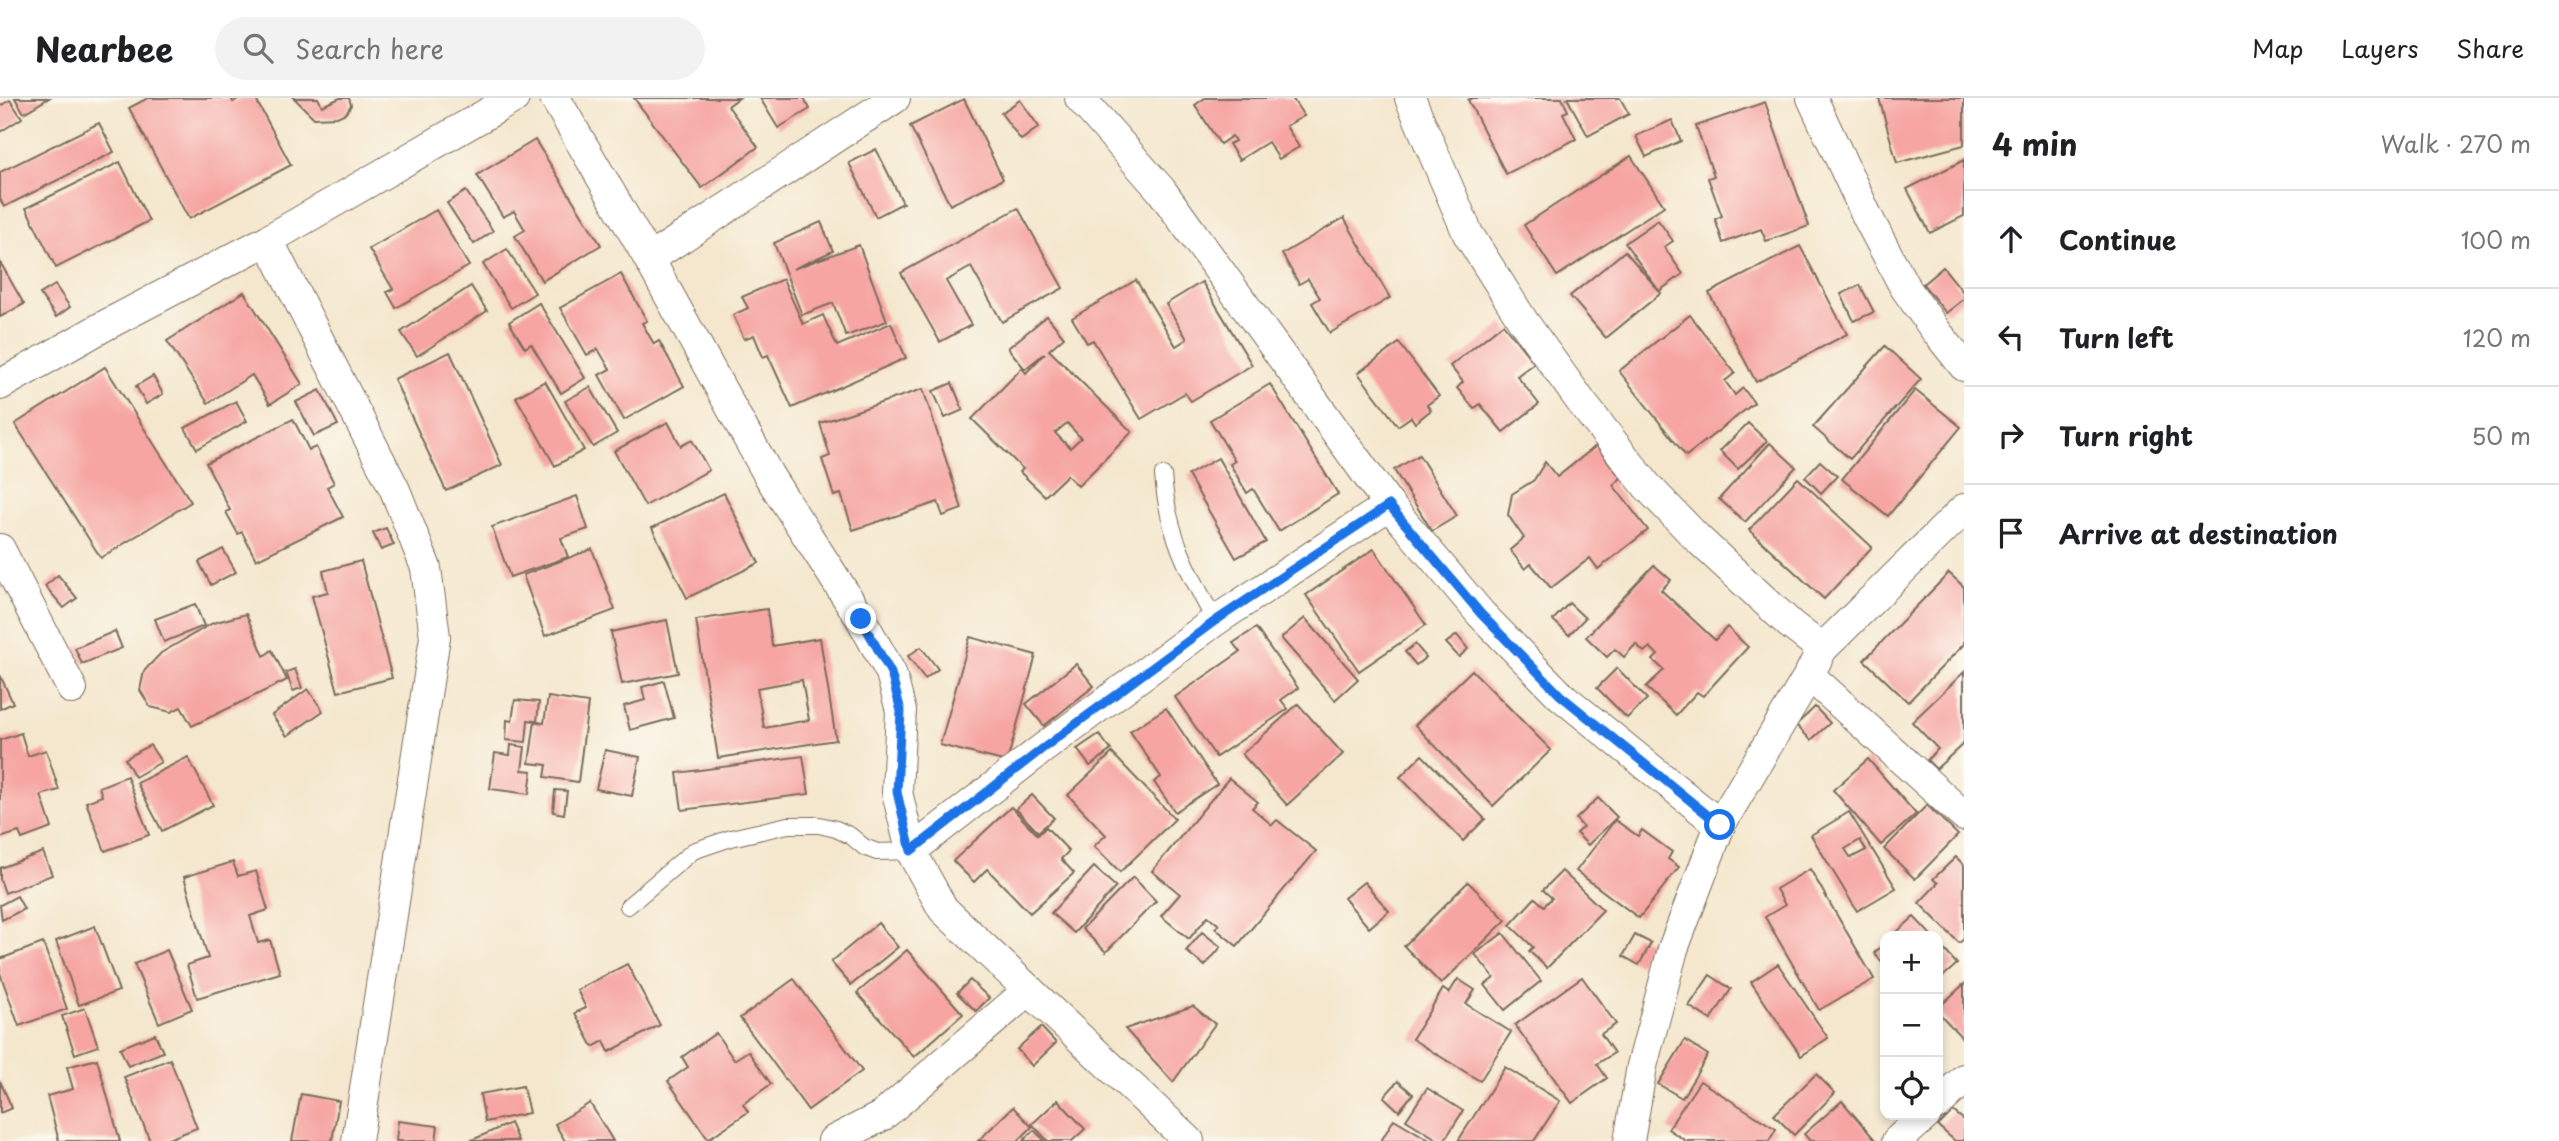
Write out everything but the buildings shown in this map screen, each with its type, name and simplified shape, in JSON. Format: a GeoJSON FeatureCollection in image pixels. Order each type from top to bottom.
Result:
{"type":"FeatureCollection","features":[{"type":"Feature","properties":{"kind":"street"},"geometry":{"type":"LineString","coordinates":[[0,385],[104,326],[268,240],[514,98]]}},
{"type":"Feature","properties":{"kind":"street"},"geometry":{"type":"LineString","coordinates":[[555,98],[649,259],[769,476],[861,619],[891,673],[901,711],[897,792],[911,851],[943,909],[1189,1141]]}},
{"type":"Feature","properties":{"kind":"street"},"geometry":{"type":"LineString","coordinates":[[649,259],[895,98]]}},
{"type":"Feature","properties":{"kind":"street"},"geometry":{"type":"LineString","coordinates":[[1080,98],[1161,190],[1389,505],[1481,614],[1560,695],[1720,825]]}},
{"type":"Feature","properties":{"kind":"street"},"geometry":{"type":"LineString","coordinates":[[1410,98],[1468,234],[1523,321],[1582,403],[1647,486],[1697,538],[1790,624],[1815,662],[1964,816]]}},
{"type":"Feature","properties":{"kind":"street"},"geometry":{"type":"LineString","coordinates":[[1812,98],[1868,218],[1904,286],[1964,366]]}},
{"type":"Feature","properties":{"kind":"street"},"geometry":{"type":"LineString","coordinates":[[268,240],[395,489],[426,568],[435,637],[357,1141]]}},
{"type":"Feature","properties":{"kind":"street"},"geometry":{"type":"LineString","coordinates":[[911,851],[1042,749],[1215,621],[1389,505]]}},
{"type":"Feature","properties":{"kind":"street"},"geometry":{"type":"LineString","coordinates":[[1629,1141],[1642,1066],[1673,949],[1720,825],[1815,662],[1964,509]]}},
{"type":"Feature","properties":{"kind":"street"},"geometry":{"type":"LineString","coordinates":[[0,549],[72,689]]}},
{"type":"Feature","properties":{"kind":"street"},"geometry":{"type":"LineString","coordinates":[[833,1141],[881,1116],[1029,990]]}},
{"type":"Feature","properties":{"kind":"street"},"geometry":{"type":"LineString","coordinates":[[1943,1099],[1964,1079]]}},
{"type":"Feature","properties":{"kind":"street"},"geometry":{"type":"LineString","coordinates":[[1897,1141],[1920,1120]]}},
{"type":"Feature","properties":{"kind":"lane"},"geometry":{"type":"LineString","coordinates":[[1163,475],[1166,505],[1185,565],[1215,621]]}},
{"type":"Feature","properties":{"kind":"lane"},"geometry":{"type":"LineString","coordinates":[[628,906],[693,851],[731,838],[778,828],[819,825],[850,836],[864,848],[877,852],[911,851]]}},
{"type":"Feature","properties":{"kind":"route"},"geometry":{"type":"LineString","coordinates":[[861,619],[891,673],[901,711],[897,792],[911,851],[1125,686],[1215,621],[1389,505],[1481,614],[1560,695],[1720,825]]}}]}
